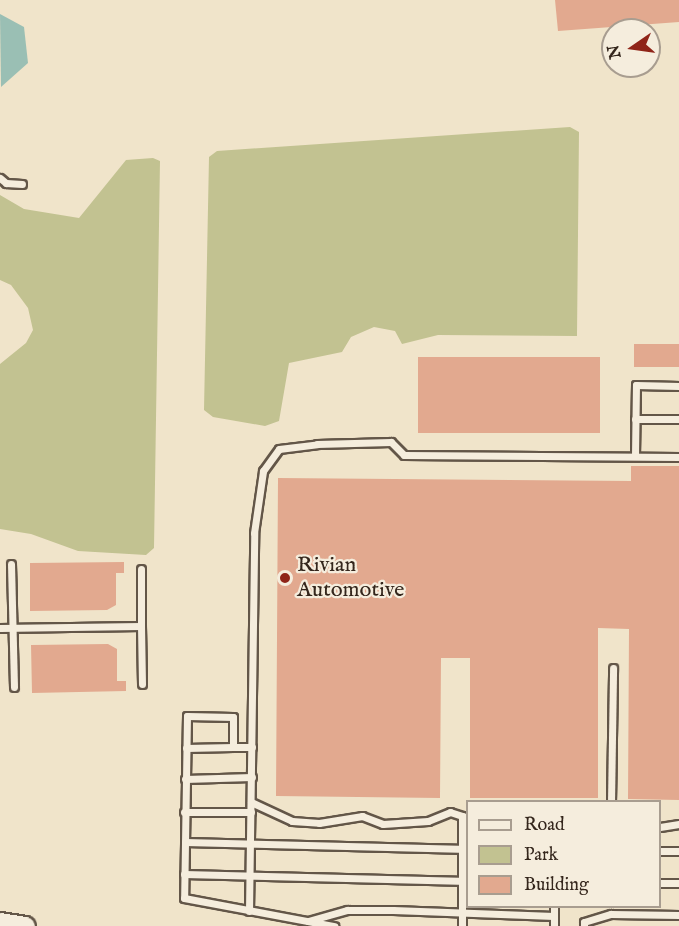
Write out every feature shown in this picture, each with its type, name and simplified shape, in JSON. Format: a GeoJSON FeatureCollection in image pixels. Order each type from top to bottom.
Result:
{"type":"FeatureCollection","features":[{"type":"Feature","properties":{"kind":"street"},"geometry":{"type":"LineString","coordinates":[[0,922],[26,926]]}},
{"type":"Feature","properties":{"kind":"lane"},"geometry":{"type":"LineString","coordinates":[[0,178],[22,184]]}},
{"type":"Feature","properties":{"kind":"lane"},"geometry":{"type":"LineString","coordinates":[[635,456],[636,385],[679,386]]}},
{"type":"Feature","properties":{"kind":"lane"},"geometry":{"type":"LineString","coordinates":[[635,419],[679,419]]}},
{"type":"Feature","properties":{"kind":"lane"},"geometry":{"type":"LineString","coordinates":[[249,911],[252,844],[254,533],[263,471],[279,449],[317,444],[391,442],[404,455],[679,457]]}},
{"type":"Feature","properties":{"kind":"lane"},"geometry":{"type":"LineString","coordinates":[[11,564],[14,687]]}},
{"type":"Feature","properties":{"kind":"lane"},"geometry":{"type":"LineString","coordinates":[[141,569],[142,684]]}},
{"type":"Feature","properties":{"kind":"lane"},"geometry":{"type":"LineString","coordinates":[[0,628],[141,626]]}},
{"type":"Feature","properties":{"kind":"lane"},"geometry":{"type":"LineString","coordinates":[[612,800],[613,668]]}},
{"type":"Feature","properties":{"kind":"lane"},"geometry":{"type":"LineString","coordinates":[[233,747],[233,717],[187,716],[184,898],[306,924],[334,926]]}},
{"type":"Feature","properties":{"kind":"lane"},"geometry":{"type":"LineString","coordinates":[[186,748],[252,747]]}},
{"type":"Feature","properties":{"kind":"lane"},"geometry":{"type":"LineString","coordinates":[[185,779],[252,777]]}},
{"type":"Feature","properties":{"kind":"lane"},"geometry":{"type":"LineString","coordinates":[[251,802],[292,821],[319,823],[362,816],[383,824],[428,821],[450,812],[465,817],[462,926]]}},
{"type":"Feature","properties":{"kind":"lane"},"geometry":{"type":"LineString","coordinates":[[184,812],[251,812]]}},
{"type":"Feature","properties":{"kind":"lane"},"geometry":{"type":"LineString","coordinates":[[661,827],[679,824]]}},
{"type":"Feature","properties":{"kind":"lane"},"geometry":{"type":"LineString","coordinates":[[184,842],[465,849]]}},
{"type":"Feature","properties":{"kind":"lane"},"geometry":{"type":"LineString","coordinates":[[661,851],[679,851]]}},
{"type":"Feature","properties":{"kind":"lane"},"geometry":{"type":"LineString","coordinates":[[184,874],[465,881]]}},
{"type":"Feature","properties":{"kind":"lane"},"geometry":{"type":"LineString","coordinates":[[661,883],[679,883]]}},
{"type":"Feature","properties":{"kind":"lane"},"geometry":{"type":"LineString","coordinates":[[554,908],[554,926]]}},
{"type":"Feature","properties":{"kind":"lane"},"geometry":{"type":"LineString","coordinates":[[306,924],[346,910],[554,916]]}},
{"type":"Feature","properties":{"kind":"lane"},"geometry":{"type":"LineString","coordinates":[[584,926],[584,922],[611,910],[679,915]]}},
{"type":"Feature","properties":{"kind":"green space"},"geometry":{"type":"Polygon","coordinates":[[[570,127],[579,132],[577,336],[438,335],[402,344],[395,331],[374,327],[351,337],[342,352],[289,363],[279,421],[265,426],[213,417],[204,410],[209,157],[217,151],[570,127]]]}},
{"type":"Feature","properties":{"kind":"green space"},"geometry":{"type":"Polygon","coordinates":[[[153,158],[160,161],[154,548],[146,555],[78,551],[31,534],[0,529],[0,364],[26,343],[33,330],[28,308],[11,285],[0,280],[0,195],[24,209],[79,218],[126,160],[153,158]]]}},
{"type":"Feature","properties":{"kind":"water"},"geometry":{"type":"Polygon","coordinates":[[[0,14],[24,27],[28,63],[1,87],[0,14]]]}},
{"type":"Feature","properties":{"kind":"building"},"geometry":{"type":"Polygon","coordinates":[[[555,0],[679,0],[679,22],[661,23],[661,18],[601,18],[601,28],[558,31],[555,0]]]}},
{"type":"Feature","properties":{"kind":"building"},"geometry":{"type":"Polygon","coordinates":[[[634,344],[679,344],[679,367],[634,367],[634,344]]]}},
{"type":"Feature","properties":{"kind":"building"},"geometry":{"type":"Polygon","coordinates":[[[418,357],[600,357],[600,433],[418,433],[418,357]]]}},
{"type":"Feature","properties":{"kind":"building"},"geometry":{"type":"Polygon","coordinates":[[[631,466],[679,466],[679,800],[628,799],[629,629],[598,628],[598,798],[470,798],[470,658],[441,658],[440,798],[276,796],[278,478],[631,481],[631,466]]]}},
{"type":"Feature","properties":{"kind":"building"},"geometry":{"type":"Polygon","coordinates":[[[124,562],[124,573],[116,573],[116,605],[107,610],[30,611],[30,563],[124,562]]]}},
{"type":"Feature","properties":{"kind":"building"},"geometry":{"type":"Polygon","coordinates":[[[108,644],[117,649],[117,681],[126,681],[126,691],[32,693],[31,645],[108,644]]]}},
{"type":"Feature","properties":{"kind":"place","name":"Rivian Automotive"},"geometry":{"type":"Point","coordinates":[285,578]}}]}
